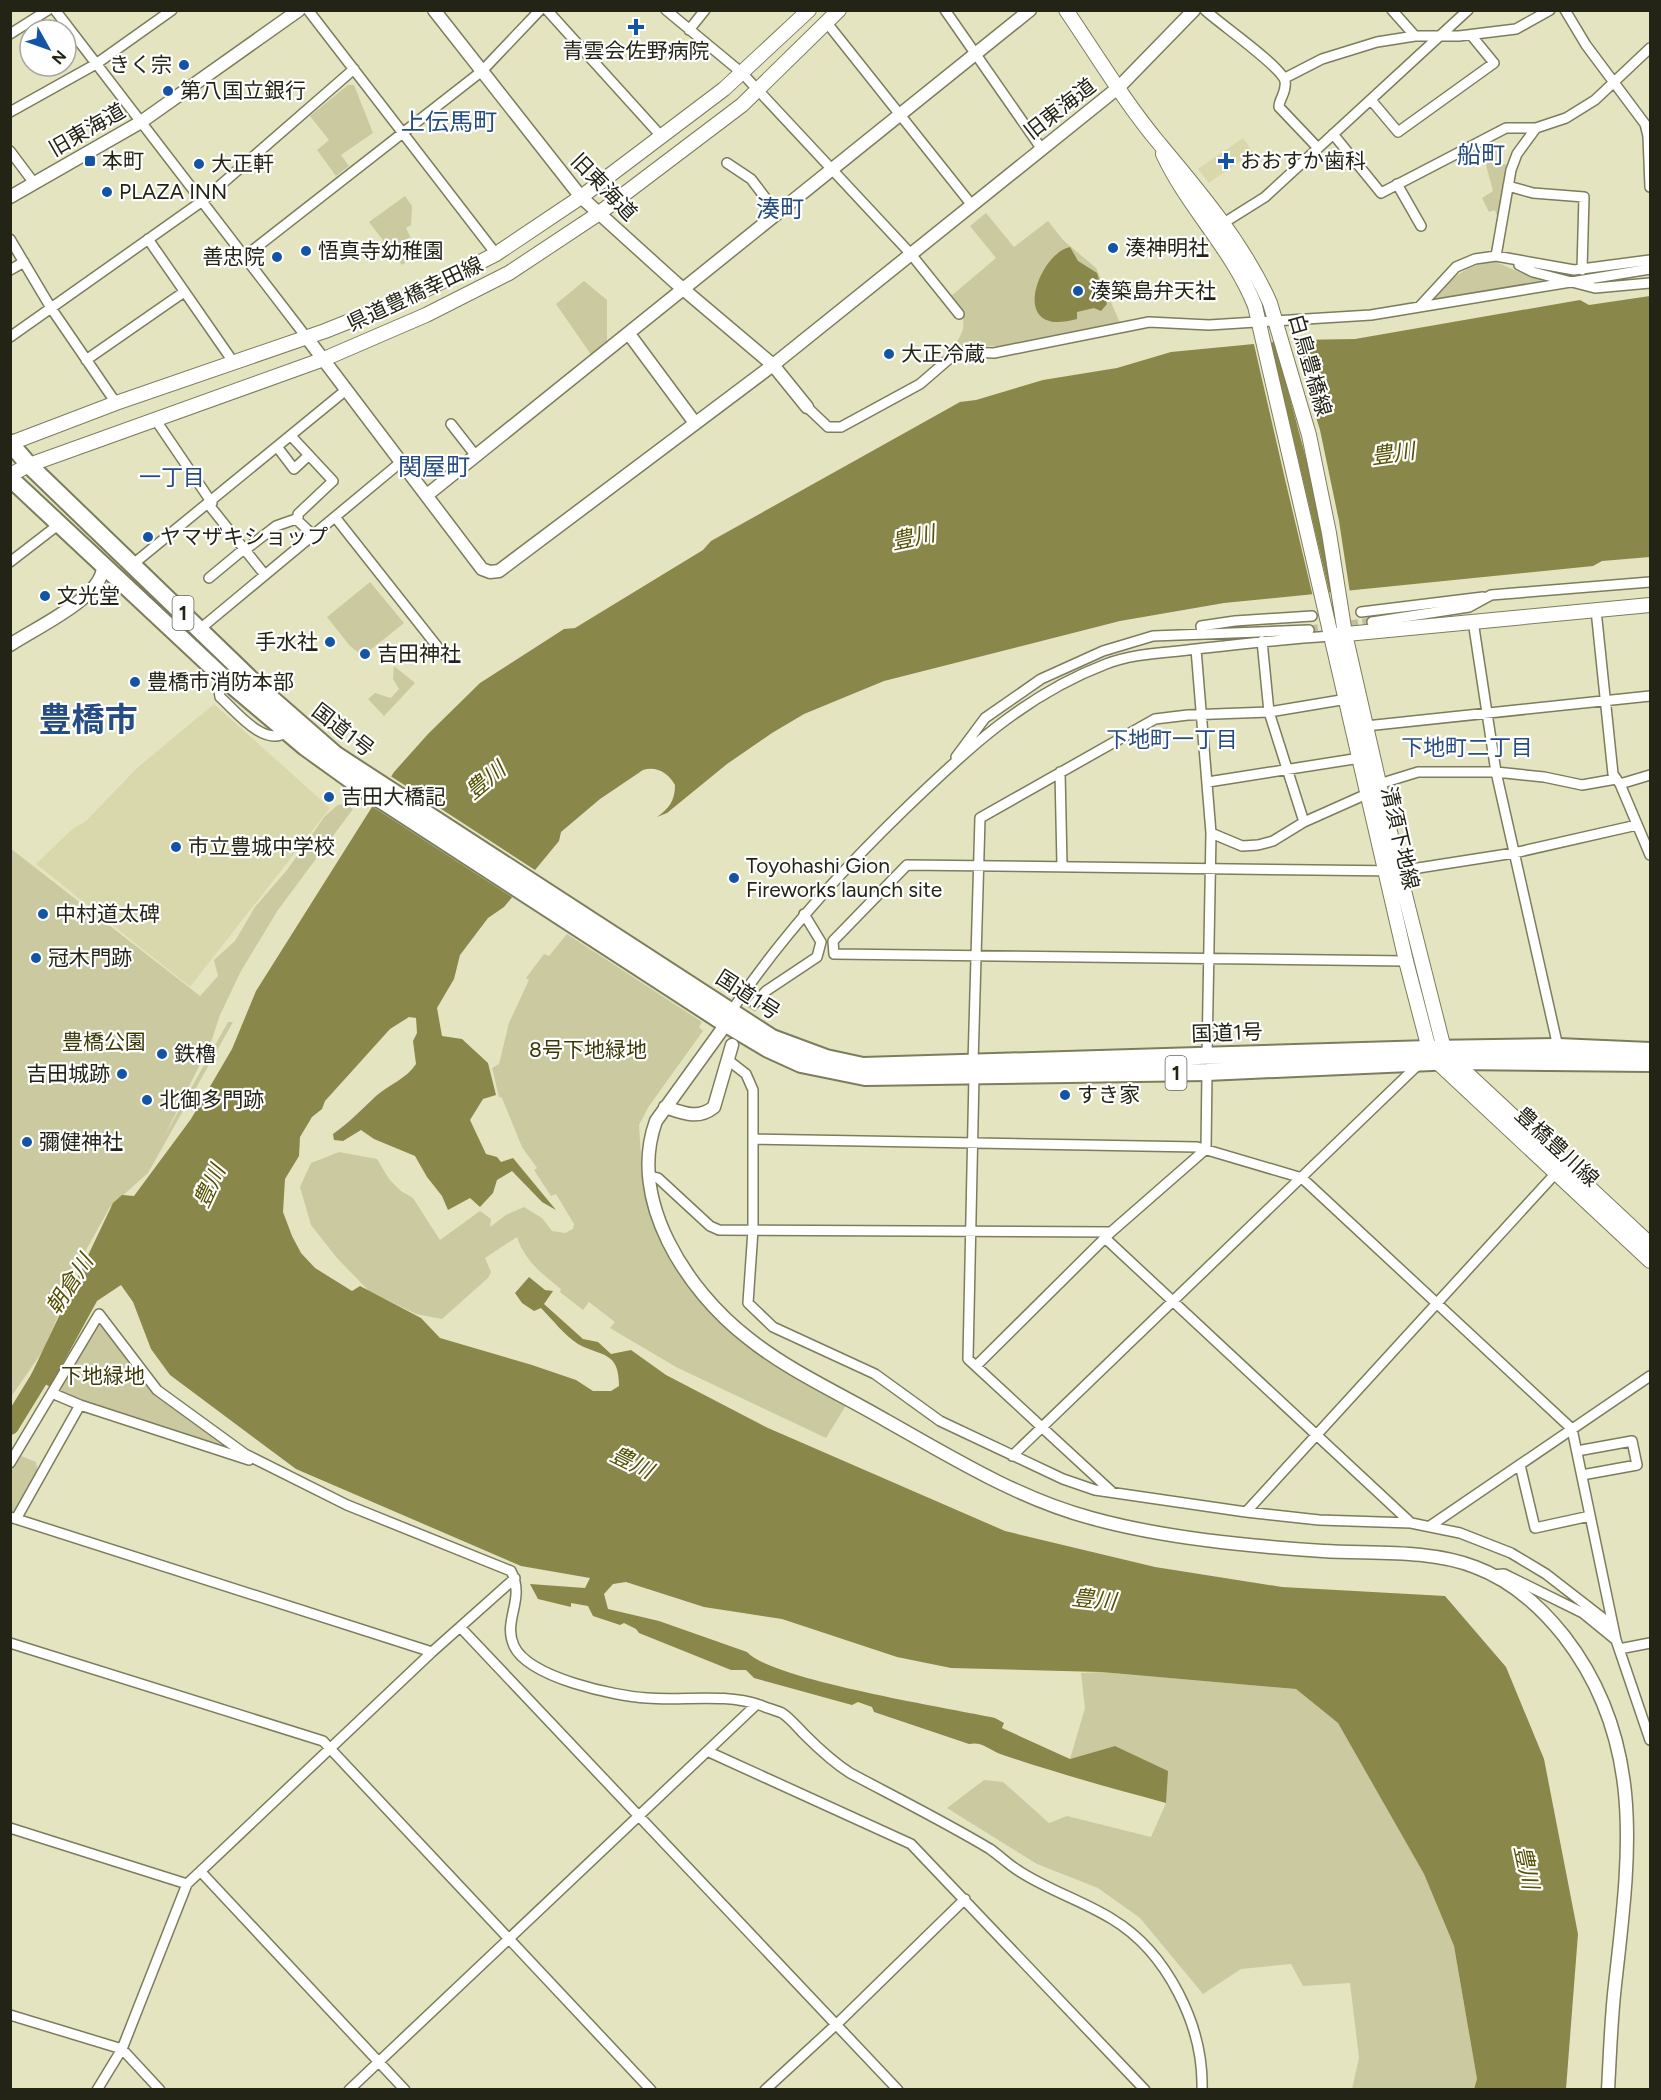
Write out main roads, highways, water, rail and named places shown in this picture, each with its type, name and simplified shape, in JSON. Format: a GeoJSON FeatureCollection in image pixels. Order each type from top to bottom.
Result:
{"type":"FeatureCollection","features":[{"type":"Feature","properties":{"kind":"highway","name":"国道1号"},"geometry":{"type":"LineString","coordinates":[[11,443],[29,465],[132,565],[297,723],[359,778]]}},
{"type":"Feature","properties":{"kind":"highway","name":"国道1号"},"geometry":{"type":"LineString","coordinates":[[10,476],[103,567],[227,681],[287,732],[724,1014],[772,1038],[826,1058],[863,1066],[974,1069],[1437,1057],[1558,1047],[1650,1051]]}},
{"type":"Feature","properties":{"kind":"highway","name":"国道1号"},"geometry":{"type":"LineString","coordinates":[[1437,1057],[1650,1063]]}},
{"type":"Feature","properties":{"kind":"main road","name":"県道豊橋幸田線"},"geometry":{"type":"LineString","coordinates":[[11,443],[116,403],[307,338],[415,295],[496,254],[581,197],[742,73],[809,10]]}},
{"type":"Feature","properties":{"kind":"main road","name":"県道豊橋幸田線"},"geometry":{"type":"LineString","coordinates":[[10,476],[29,465],[324,359],[426,315],[509,273],[598,214],[758,91],[839,10]]}},
{"type":"Feature","properties":{"kind":"main road","name":"白鳥豊橋線"},"geometry":{"type":"LineString","coordinates":[[1066,10],[1157,141],[1184,171],[1222,224],[1262,285],[1276,322],[1309,435],[1341,607],[1338,635]]}},
{"type":"Feature","properties":{"kind":"main road","name":"白鳥豊橋線"},"geometry":{"type":"LineString","coordinates":[[1157,141],[1174,177],[1244,279],[1259,323],[1326,610],[1338,635]]}},
{"type":"Feature","properties":{"kind":"main road"},"geometry":{"type":"LineString","coordinates":[[1338,635],[1650,605]]}},
{"type":"Feature","properties":{"kind":"main road","name":"清須下地線"},"geometry":{"type":"LineString","coordinates":[[1338,635],[1347,699],[1360,758],[1374,788]]}},
{"type":"Feature","properties":{"kind":"main road","name":"清須下地線"},"geometry":{"type":"LineString","coordinates":[[1338,635],[1366,726],[1374,788],[1437,1057]]}},
{"type":"Feature","properties":{"kind":"main road","name":"清須下地線"},"geometry":{"type":"LineString","coordinates":[[1393,871],[1406,961],[1437,1057]]}},
{"type":"Feature","properties":{"kind":"main road","name":"豊橋豊川線"},"geometry":{"type":"LineString","coordinates":[[1437,1057],[1555,1174],[1650,1261]]}},
{"type":"Feature","properties":{"kind":"main road","name":"豊橋豊川線"},"geometry":{"type":"LineString","coordinates":[[1437,1057],[1650,1244]]}},
{"type":"Feature","properties":{"kind":"water"},"geometry":{"type":"Polygon","coordinates":[[[1070,247],[1078,261],[1097,273],[1107,304],[1101,311],[1094,308],[1077,312],[1077,319],[1055,322],[1042,317],[1035,307],[1035,293],[1048,264],[1058,253],[1070,247]]]}},
{"type":"Feature","properties":{"kind":"water","name":"豊川"},"geometry":{"type":"Polygon","coordinates":[[[1650,296],[1650,557],[1602,561],[1593,566],[1224,603],[1120,621],[884,681],[804,714],[772,733],[727,764],[667,813],[657,817],[670,804],[675,785],[662,772],[653,769],[643,770],[600,799],[561,832],[559,841],[504,907],[488,918],[460,955],[454,979],[437,1008],[442,1036],[462,1039],[488,1063],[496,1095],[483,1099],[470,1120],[486,1154],[497,1157],[501,1162],[513,1158],[556,1210],[542,1202],[512,1171],[497,1180],[493,1193],[480,1207],[470,1198],[448,1210],[442,1196],[427,1177],[415,1156],[374,1139],[361,1130],[343,1141],[334,1140],[333,1134],[376,1096],[408,1074],[416,1064],[413,1041],[417,1033],[416,1018],[409,1017],[390,1029],[325,1101],[322,1109],[312,1117],[300,1137],[299,1156],[285,1179],[283,1212],[301,1253],[315,1268],[352,1291],[360,1286],[421,1318],[440,1338],[576,1380],[593,1391],[611,1391],[619,1386],[616,1366],[612,1360],[573,1341],[541,1308],[534,1311],[522,1303],[515,1293],[529,1277],[545,1290],[553,1291],[544,1304],[583,1339],[598,1342],[611,1354],[631,1350],[666,1375],[768,1428],[1005,1531],[1155,1567],[1282,1587],[1445,1596],[1506,1667],[1544,1759],[1578,1934],[1566,2089],[1474,2089],[1477,2079],[1454,1946],[1424,1874],[1338,1723],[1296,1689],[1101,1672],[951,1668],[897,1657],[782,1619],[704,1607],[626,1582],[613,1584],[604,1594],[608,1609],[659,1621],[747,1652],[763,1662],[790,1673],[863,1692],[995,1718],[1004,1723],[1002,1728],[1070,1759],[1115,1746],[1168,1771],[1166,1803],[1043,1768],[1003,1755],[982,1745],[969,1744],[874,1712],[872,1707],[858,1702],[852,1705],[754,1678],[746,1670],[731,1670],[639,1633],[624,1623],[620,1625],[593,1616],[588,1606],[571,1603],[571,1607],[538,1599],[530,1584],[585,1588],[590,1578],[521,1566],[296,1469],[170,1375],[151,1349],[133,1302],[121,1285],[97,1301],[50,1387],[31,1375],[113,1203],[122,1195],[134,1196],[191,1119],[232,1049],[256,991],[394,772],[428,734],[480,683],[564,629],[575,628],[703,550],[711,541],[960,402],[976,400],[1043,380],[1117,368],[1171,352],[1296,340],[1355,339],[1580,300],[1589,305],[1650,296]]]}},
{"type":"Feature","properties":{"kind":"waterway","name":"朝倉川"},"geometry":{"type":"LineString","coordinates":[[10,1426],[50,1361]]}},
{"type":"Feature","properties":{"kind":"tunnel"},"geometry":{"type":"LineString","coordinates":[[1309,630],[1372,622]]}},
{"type":"Feature","properties":{"kind":"tunnel"},"geometry":{"type":"LineString","coordinates":[[732,1045],[755,1003]]}},
{"type":"Feature","properties":{"kind":"place","name":"青雲会佐野病院"},"geometry":{"type":"Point","coordinates":[636,27]}},
{"type":"Feature","properties":{"kind":"place","name":"きく宗"},"geometry":{"type":"Point","coordinates":[184,65]}},
{"type":"Feature","properties":{"kind":"place","name":"第八国立銀行"},"geometry":{"type":"Point","coordinates":[168,91]}},
{"type":"Feature","properties":{"kind":"place","name":"本町"},"geometry":{"type":"Point","coordinates":[90,161]}},
{"type":"Feature","properties":{"kind":"place","name":"おおすか歯科"},"geometry":{"type":"Point","coordinates":[1226,161]}},
{"type":"Feature","properties":{"kind":"place","name":"大正軒"},"geometry":{"type":"Point","coordinates":[199,164]}},
{"type":"Feature","properties":{"kind":"place","name":"PLAZA INN"},"geometry":{"type":"Point","coordinates":[107,192]}},
{"type":"Feature","properties":{"kind":"place","name":"湊神明社"},"geometry":{"type":"Point","coordinates":[1113,248]}},
{"type":"Feature","properties":{"kind":"place","name":"悟真寺幼稚園"},"geometry":{"type":"Point","coordinates":[306,251]}},
{"type":"Feature","properties":{"kind":"place","name":"善忠院"},"geometry":{"type":"Point","coordinates":[277,257]}},
{"type":"Feature","properties":{"kind":"place","name":"湊築島弁天社"},"geometry":{"type":"Point","coordinates":[1078,291]}},
{"type":"Feature","properties":{"kind":"place","name":"大正冷蔵"},"geometry":{"type":"Point","coordinates":[889,354]}},
{"type":"Feature","properties":{"kind":"place","name":"ヤマザキショップ"},"geometry":{"type":"Point","coordinates":[148,537]}},
{"type":"Feature","properties":{"kind":"place","name":"文光堂"},"geometry":{"type":"Point","coordinates":[45,596]}},
{"type":"Feature","properties":{"kind":"place","name":"手水社"},"geometry":{"type":"Point","coordinates":[330,642]}},
{"type":"Feature","properties":{"kind":"place","name":"吉田神社"},"geometry":{"type":"Point","coordinates":[365,654]}},
{"type":"Feature","properties":{"kind":"place","name":"豊橋市消防本部"},"geometry":{"type":"Point","coordinates":[135,682]}},
{"type":"Feature","properties":{"kind":"place","name":"吉田大橋記"},"geometry":{"type":"Point","coordinates":[329,797]}},
{"type":"Feature","properties":{"kind":"place","name":"市立豊城中学校"},"geometry":{"type":"Point","coordinates":[176,847]}},
{"type":"Feature","properties":{"kind":"place","name":"Toyohashi Gion Fireworks launch site"},"geometry":{"type":"Point","coordinates":[734,878]}},
{"type":"Feature","properties":{"kind":"place","name":"中村道太碑"},"geometry":{"type":"Point","coordinates":[43,914]}},
{"type":"Feature","properties":{"kind":"place","name":"冠木門跡"},"geometry":{"type":"Point","coordinates":[36,958]}},
{"type":"Feature","properties":{"kind":"place","name":"鉄櫓"},"geometry":{"type":"Point","coordinates":[162,1054]}},
{"type":"Feature","properties":{"kind":"place","name":"吉田城跡"},"geometry":{"type":"Point","coordinates":[122,1074]}},
{"type":"Feature","properties":{"kind":"place","name":"すき家"},"geometry":{"type":"Point","coordinates":[1065,1095]}},
{"type":"Feature","properties":{"kind":"place","name":"北御多門跡"},"geometry":{"type":"Point","coordinates":[147,1100]}},
{"type":"Feature","properties":{"kind":"place","name":"彌健神社"},"geometry":{"type":"Point","coordinates":[27,1142]}},
{"type":"Feature","properties":{"kind":"district","name":"上伝馬町"},"geometry":{"type":"Point","coordinates":[449,122]}},
{"type":"Feature","properties":{"kind":"district","name":"船町"},"geometry":{"type":"Point","coordinates":[1481,155]}},
{"type":"Feature","properties":{"kind":"district","name":"湊町"},"geometry":{"type":"Point","coordinates":[780,209]}},
{"type":"Feature","properties":{"kind":"district","name":"関屋町"},"geometry":{"type":"Point","coordinates":[434,467]}},
{"type":"Feature","properties":{"kind":"district","name":"一丁目"},"geometry":{"type":"Point","coordinates":[172,477]}},
{"type":"Feature","properties":{"kind":"district","name":"豊橋市"},"geometry":{"type":"Point","coordinates":[88,719]}},
{"type":"Feature","properties":{"kind":"district","name":"下地町一丁目"},"geometry":{"type":"Point","coordinates":[1172,739]}},
{"type":"Feature","properties":{"kind":"district","name":"下地町二丁目"},"geometry":{"type":"Point","coordinates":[1467,747]}},
{"type":"Feature","properties":{"kind":"park label","name":"豊橋公園"},"geometry":{"type":"Point","coordinates":[104,1042]}},
{"type":"Feature","properties":{"kind":"park label","name":"8号下地緑地"},"geometry":{"type":"Point","coordinates":[588,1050]}},
{"type":"Feature","properties":{"kind":"park label","name":"下地緑地"},"geometry":{"type":"Point","coordinates":[103,1376]}}]}
